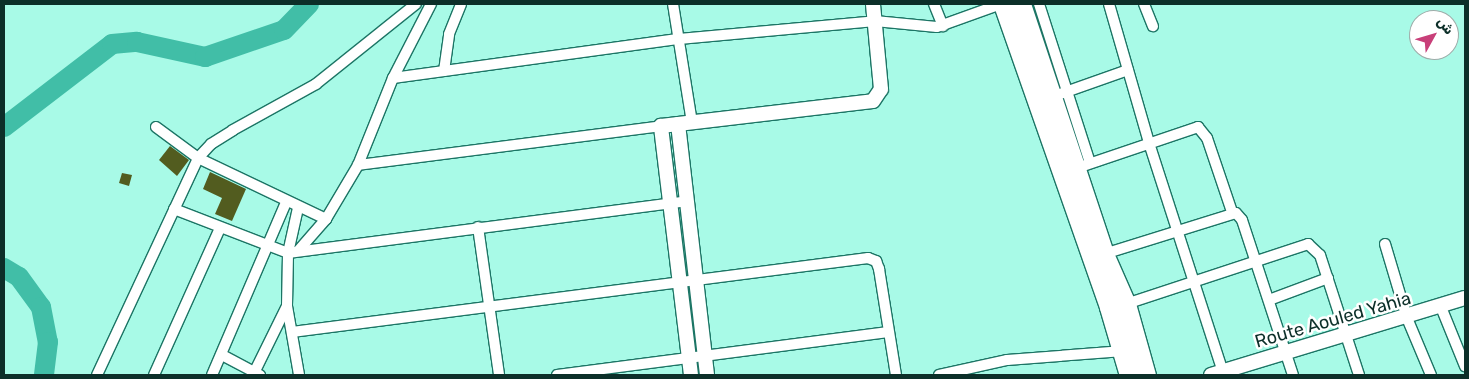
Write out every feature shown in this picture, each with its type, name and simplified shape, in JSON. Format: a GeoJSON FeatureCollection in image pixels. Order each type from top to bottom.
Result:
{"type":"FeatureCollection","features":[{"type":"Feature","properties":{"kind":"highway"},"geometry":{"type":"LineString","coordinates":[[1002,4],[1035,104],[1132,350],[1146,375]]}},
{"type":"Feature","properties":{"kind":"highway"},"geometry":{"type":"LineString","coordinates":[[1021,4],[1059,94],[1083,165],[1104,254],[1126,304],[1132,350],[1129,375]]}},
{"type":"Feature","properties":{"kind":"street"},"geometry":{"type":"LineString","coordinates":[[97,375],[198,158],[211,144],[233,130],[316,84],[416,4]]}},
{"type":"Feature","properties":{"kind":"street"},"geometry":{"type":"LineString","coordinates":[[293,252],[326,220],[358,164],[393,78],[431,4]]}},
{"type":"Feature","properties":{"kind":"street"},"geometry":{"type":"LineString","coordinates":[[444,71],[449,34],[461,4]]}},
{"type":"Feature","properties":{"kind":"street"},"geometry":{"type":"LineString","coordinates":[[673,4],[679,39],[688,201],[707,375]]}},
{"type":"Feature","properties":{"kind":"street"},"geometry":{"type":"LineString","coordinates":[[358,164],[874,101],[881,89],[873,4]]}},
{"type":"Feature","properties":{"kind":"street"},"geometry":{"type":"LineString","coordinates":[[934,4],[943,26]]}},
{"type":"Feature","properties":{"kind":"street"},"geometry":{"type":"LineString","coordinates":[[393,78],[679,39],[875,20],[943,26],[1002,4]]}},
{"type":"Feature","properties":{"kind":"street"},"geometry":{"type":"LineString","coordinates":[[1040,4],[1059,94]]}},
{"type":"Feature","properties":{"kind":"street"},"geometry":{"type":"LineString","coordinates":[[1109,4],[1149,143],[1194,281],[1219,374]]}},
{"type":"Feature","properties":{"kind":"street"},"geometry":{"type":"LineString","coordinates":[[1144,4],[1153,26]]}},
{"type":"Feature","properties":{"kind":"street"},"geometry":{"type":"LineString","coordinates":[[1035,104],[1128,70]]}},
{"type":"Feature","properties":{"kind":"street"},"geometry":{"type":"LineString","coordinates":[[661,126],[691,375]]}},
{"type":"Feature","properties":{"kind":"street"},"geometry":{"type":"LineString","coordinates":[[156,127],[198,158],[326,220]]}},
{"type":"Feature","properties":{"kind":"street"},"geometry":{"type":"LineString","coordinates":[[1083,165],[1194,127],[1203,131],[1232,212],[1242,220],[1293,375]]}},
{"type":"Feature","properties":{"kind":"street"},"geometry":{"type":"LineString","coordinates":[[174,209],[220,228],[293,252],[688,201]]}},
{"type":"Feature","properties":{"kind":"street"},"geometry":{"type":"LineString","coordinates":[[212,375],[286,202]]}},
{"type":"Feature","properties":{"kind":"street"},"geometry":{"type":"LineString","coordinates":[[298,208],[287,306],[299,375]]}},
{"type":"Feature","properties":{"kind":"street"},"geometry":{"type":"LineString","coordinates":[[1104,254],[1177,228],[1232,212]]}},
{"type":"Feature","properties":{"kind":"street"},"geometry":{"type":"LineString","coordinates":[[478,227],[499,375]]}},
{"type":"Feature","properties":{"kind":"street"},"geometry":{"type":"LineString","coordinates":[[154,375],[220,228]]}},
{"type":"Feature","properties":{"kind":"street"},"geometry":{"type":"LineString","coordinates":[[1126,304],[1308,244],[1317,250],[1328,278],[1359,375]]}},
{"type":"Feature","properties":{"kind":"street"},"geometry":{"type":"LineString","coordinates":[[1385,244],[1407,318],[1431,375]]}},
{"type":"Feature","properties":{"kind":"street"},"geometry":{"type":"LineString","coordinates":[[292,332],[679,283],[696,279],[873,259],[879,270],[896,375]]}},
{"type":"Feature","properties":{"kind":"street"},"geometry":{"type":"LineString","coordinates":[[1269,300],[1328,278]]}},
{"type":"Feature","properties":{"kind":"street","name":"Route Aouled Yahia"},"geometry":{"type":"LineString","coordinates":[[1219,374],[1407,318],[1465,298]]}},
{"type":"Feature","properties":{"kind":"street"},"geometry":{"type":"LineString","coordinates":[[222,355],[257,374],[287,306]]}},
{"type":"Feature","properties":{"kind":"street"},"geometry":{"type":"LineString","coordinates":[[1442,307],[1465,366]]}},
{"type":"Feature","properties":{"kind":"street"},"geometry":{"type":"LineString","coordinates":[[557,375],[888,332]]}},
{"type":"Feature","properties":{"kind":"street"},"geometry":{"type":"LineString","coordinates":[[939,375],[1007,360],[1132,350]]}},
{"type":"Feature","properties":{"kind":"building"},"geometry":{"type":"Polygon","coordinates":[[[170,146],[189,160],[177,176],[159,160],[170,146]]]}},
{"type":"Feature","properties":{"kind":"building"},"geometry":{"type":"Polygon","coordinates":[[[210,172],[246,189],[232,221],[215,214],[222,198],[203,189],[210,172]]]}},
{"type":"Feature","properties":{"kind":"building"},"geometry":{"type":"Polygon","coordinates":[[[122,173],[132,175],[129,186],[119,183],[122,173]]]}},
{"type":"Feature","properties":{"kind":"waterway"},"geometry":{"type":"LineString","coordinates":[[4,127],[112,44],[137,42],[205,57],[284,30],[309,4]]}},
{"type":"Feature","properties":{"kind":"waterway"},"geometry":{"type":"LineString","coordinates":[[4,268],[19,277],[41,307],[48,342],[44,375]]}}]}
